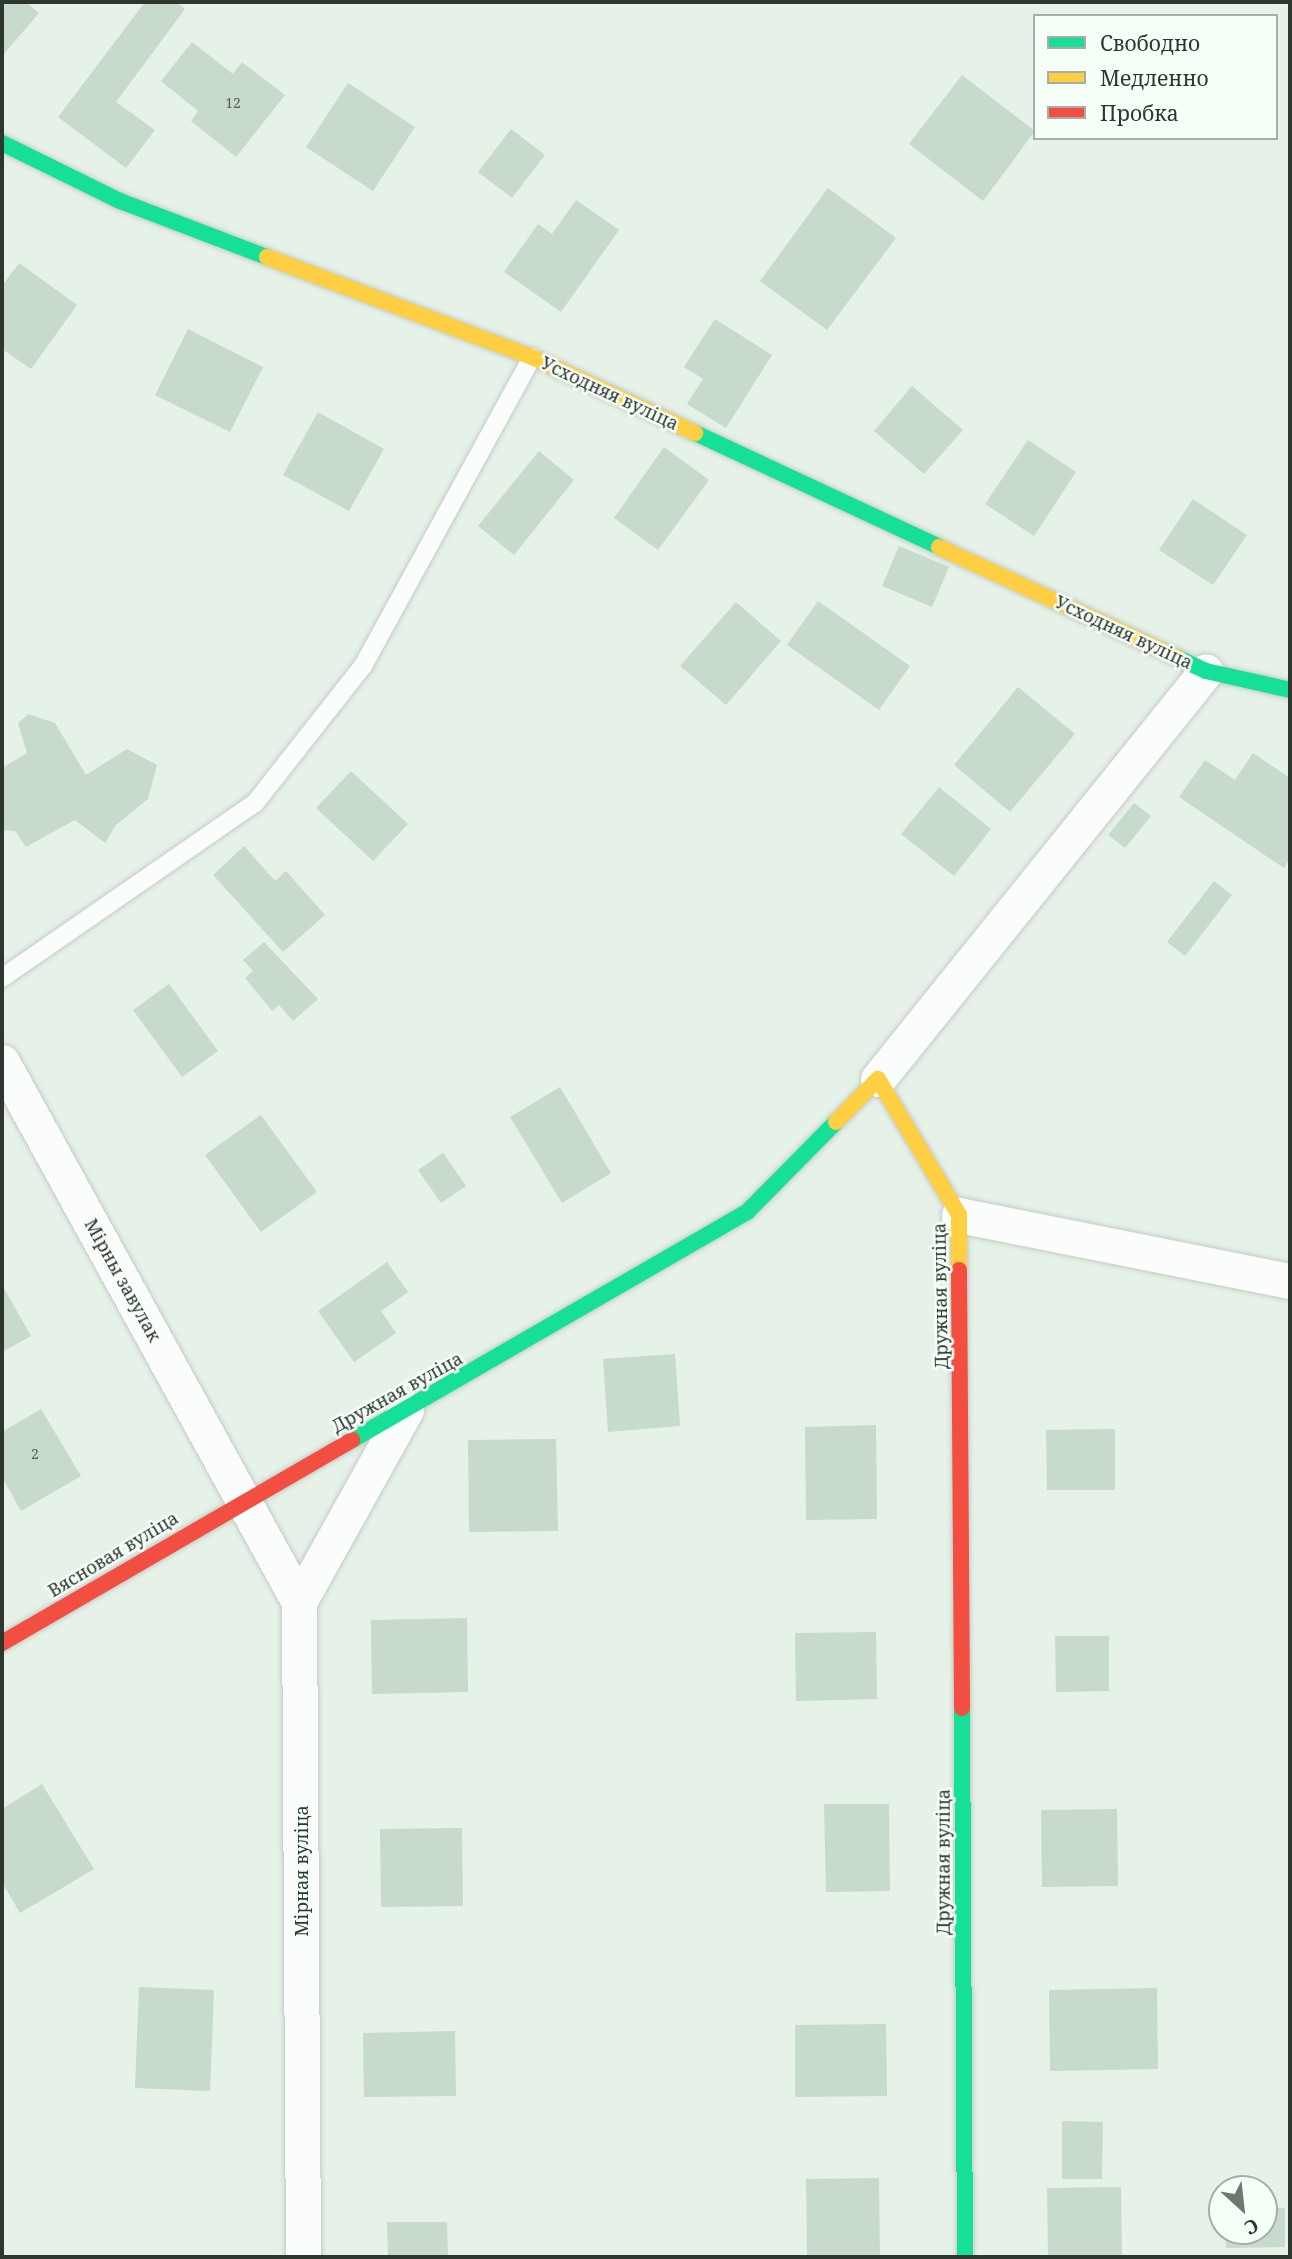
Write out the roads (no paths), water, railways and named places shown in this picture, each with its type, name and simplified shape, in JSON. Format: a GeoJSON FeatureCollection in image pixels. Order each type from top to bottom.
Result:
{"type":"FeatureCollection","features":[{"type":"Feature","properties":{"kind":"street","name":"Усходняя вуліца"},"geometry":{"type":"LineString","coordinates":[[2,143],[120,201],[532,357],[1206,671],[1290,690]]}},
{"type":"Feature","properties":{"kind":"street","name":"Усходняя вуліца"},"geometry":{"type":"LineString","coordinates":[[878,1079],[1206,671]]}},
{"type":"Feature","properties":{"kind":"street","name":"Мірны завулак"},"geometry":{"type":"LineString","coordinates":[[2,1062],[244,1498]]}},
{"type":"Feature","properties":{"kind":"street","name":"Дружная вуліца"},"geometry":{"type":"LineString","coordinates":[[244,1498],[406,1410],[748,1211],[878,1079],[959,1215],[965,2257]]}},
{"type":"Feature","properties":{"kind":"street"},"geometry":{"type":"LineString","coordinates":[[959,1215],[1290,1281]]}},
{"type":"Feature","properties":{"kind":"street"},"geometry":{"type":"LineString","coordinates":[[299,1602],[406,1410]]}},
{"type":"Feature","properties":{"kind":"street","name":"Мірная вуліца"},"geometry":{"type":"LineString","coordinates":[[244,1498],[299,1602],[303,2257]]}},
{"type":"Feature","properties":{"kind":"street","name":"Вясновая вуліца"},"geometry":{"type":"LineString","coordinates":[[2,1643],[244,1498]]}},
{"type":"Feature","properties":{"kind":"lane"},"geometry":{"type":"LineString","coordinates":[[2,978],[255,803],[363,666],[532,357]]}}]}
